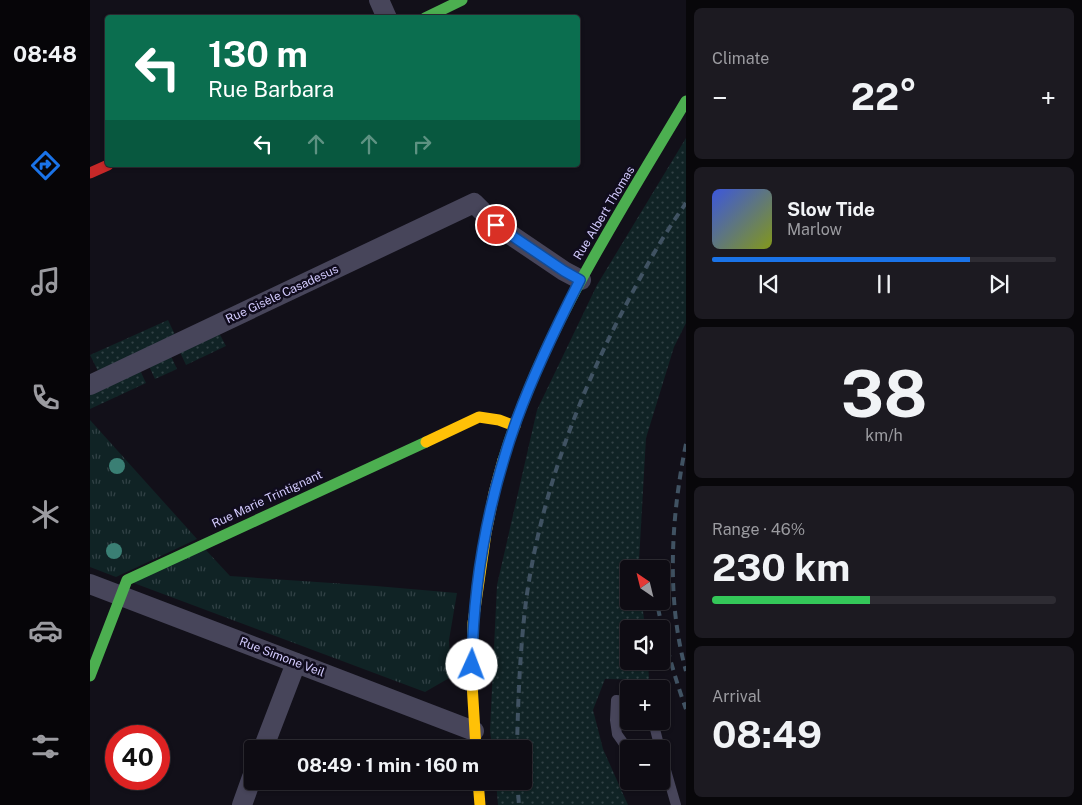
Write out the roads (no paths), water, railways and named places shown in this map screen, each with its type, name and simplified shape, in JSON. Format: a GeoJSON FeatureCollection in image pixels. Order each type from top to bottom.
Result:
{"type":"FeatureCollection","features":[{"type":"Feature","properties":{"kind":"street"},"geometry":{"type":"LineString","coordinates":[[379,0],[385,15]]}},
{"type":"Feature","properties":{"kind":"street"},"geometry":{"type":"LineString","coordinates":[[431,15],[462,0]]}},
{"type":"Feature","properties":{"kind":"street","name":"Rue Albert Thomas"},"geometry":{"type":"LineString","coordinates":[[475,740],[472,698],[472,655],[477,588],[497,483],[515,426],[549,342],[580,280],[686,101]]}},
{"type":"Feature","properties":{"kind":"street"},"geometry":{"type":"LineString","coordinates":[[90,174],[105,166]]}},
{"type":"Feature","properties":{"kind":"street","name":"Rue Gisèle Casadesus"},"geometry":{"type":"LineString","coordinates":[[90,385],[474,204],[496,225],[580,280]]}},
{"type":"Feature","properties":{"kind":"street","name":"Rue Marie Trintignant"},"geometry":{"type":"LineString","coordinates":[[90,676],[127,580],[479,416],[515,426]]}},
{"type":"Feature","properties":{"kind":"street","name":"Rue Simone Veil"},"geometry":{"type":"LineString","coordinates":[[90,584],[296,663],[475,740]]}},
{"type":"Feature","properties":{"kind":"street"},"geometry":{"type":"LineString","coordinates":[[266,740],[296,663]]}},
{"type":"Feature","properties":{"kind":"street"},"geometry":{"type":"LineString","coordinates":[[242,805],[247,790]]}},
{"type":"Feature","properties":{"kind":"street"},"geometry":{"type":"LineString","coordinates":[[479,790],[480,805]]}},
{"type":"Feature","properties":{"kind":"lane"},"geometry":{"type":"LineString","coordinates":[[620,700],[616,700],[615,720],[617,734],[622,740]]}},
{"type":"Feature","properties":{"kind":"lane"},"geometry":{"type":"LineString","coordinates":[[670,790],[676,805]]}},
{"type":"Feature","properties":{"kind":"railway"},"geometry":{"type":"LineString","coordinates":[[517,740],[522,638],[526,601],[532,562],[552,485],[578,409],[610,336],[648,264],[686,203]]}},
{"type":"Feature","properties":{"kind":"railway"},"geometry":{"type":"LineString","coordinates":[[686,444],[677,500],[673,558],[675,615],[686,671]]}},
{"type":"Feature","properties":{"kind":"railway"},"geometry":{"type":"LineString","coordinates":[[658,610],[670,659],[686,709]]}},
{"type":"Feature","properties":{"kind":"railway"},"geometry":{"type":"LineString","coordinates":[[518,790],[519,805]]}}]}
